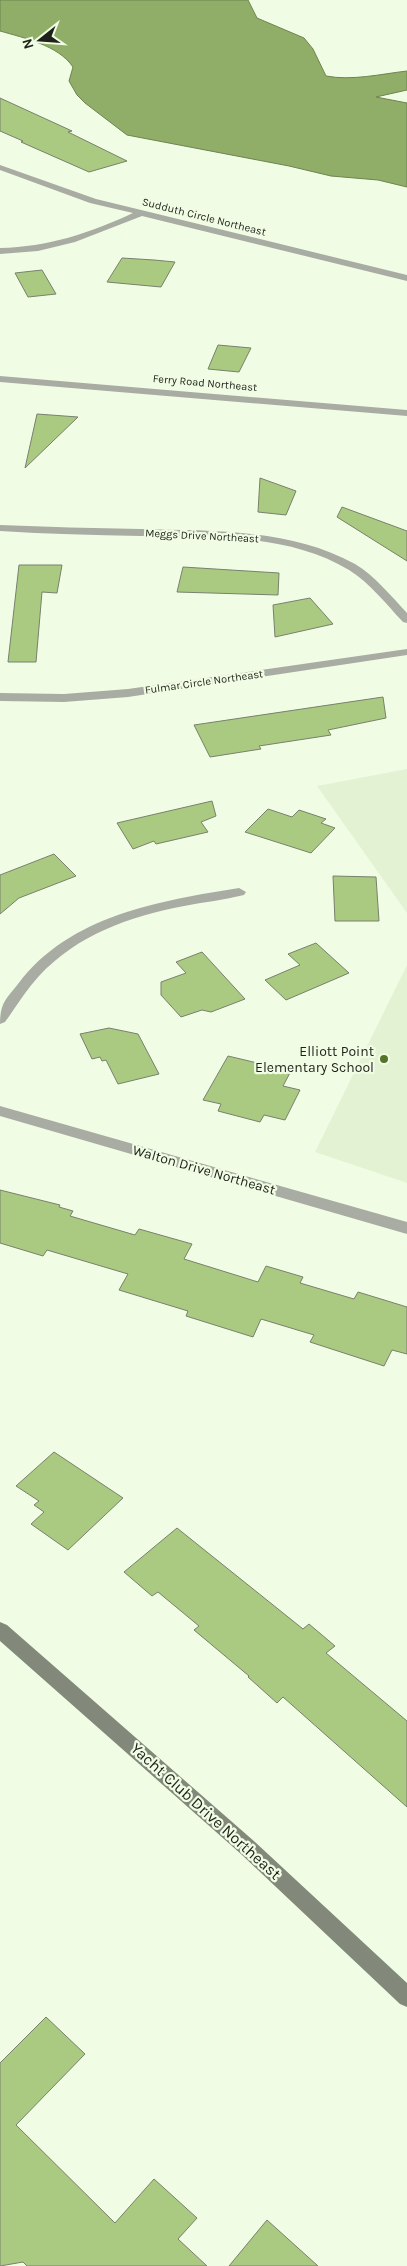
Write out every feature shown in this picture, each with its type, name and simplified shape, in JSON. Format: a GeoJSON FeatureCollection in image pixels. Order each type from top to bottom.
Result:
{"type":"FeatureCollection","features":[{"type":"Feature","properties":{"kind":"street","name":"Sudduth Circle Northeast"},"geometry":{"type":"LineString","coordinates":[[0,167],[58,190],[141,213],[407,278]]}},
{"type":"Feature","properties":{"kind":"street"},"geometry":{"type":"LineString","coordinates":[[0,251],[38,248],[70,242],[102,232],[141,213]]}},
{"type":"Feature","properties":{"kind":"street","name":"Ferry Road Northeast"},"geometry":{"type":"LineString","coordinates":[[0,379],[407,413]]}},
{"type":"Feature","properties":{"kind":"street","name":"Meggs Drive Northeast"},"geometry":{"type":"LineString","coordinates":[[0,528],[227,535],[294,544],[317,551],[353,568],[372,582],[407,620]]}},
{"type":"Feature","properties":{"kind":"street","name":"Fulmar Circle Northeast"},"geometry":{"type":"LineString","coordinates":[[0,698],[64,698],[128,693],[407,652]]}},
{"type":"Feature","properties":{"kind":"street"},"geometry":{"type":"LineString","coordinates":[[0,1019],[34,974],[49,958],[66,945],[99,926],[153,908],[239,892]]}},
{"type":"Feature","properties":{"kind":"street","name":"Walton Drive Northeast"},"geometry":{"type":"LineString","coordinates":[[0,1111],[407,1228]]}},
{"type":"Feature","properties":{"kind":"street","name":"Yacht Club Drive Northeast"},"geometry":{"type":"LineString","coordinates":[[0,1630],[248,1848],[407,1997]]}},
{"type":"Feature","properties":{"kind":"shaded area"},"geometry":{"type":"Polygon","coordinates":[[[0,0],[248,0],[257,18],[304,38],[313,49],[326,76],[346,78],[407,71],[407,90],[376,97],[407,103],[407,187],[378,180],[331,176],[289,166],[127,135],[77,95],[69,81],[73,67],[67,59],[40,43],[0,31],[0,0]]]}},
{"type":"Feature","properties":{"kind":"shaded area"},"geometry":{"type":"Polygon","coordinates":[[[407,769],[407,913],[317,786],[407,769]]]}},
{"type":"Feature","properties":{"kind":"shaded area","name":"Elliott Point Elementary School"},"geometry":{"type":"Polygon","coordinates":[[[407,965],[407,1183],[315,1152],[407,965]]]}},
{"type":"Feature","properties":{"kind":"building"},"geometry":{"type":"Polygon","coordinates":[[[0,98],[72,131],[68,132],[127,161],[89,172],[21,142],[23,141],[0,131],[0,98]]]}},
{"type":"Feature","properties":{"kind":"building"},"geometry":{"type":"Polygon","coordinates":[[[122,258],[175,262],[161,287],[107,282],[122,258]]]}},
{"type":"Feature","properties":{"kind":"building"},"geometry":{"type":"Polygon","coordinates":[[[42,270],[56,294],[28,297],[15,273],[42,270]]]}},
{"type":"Feature","properties":{"kind":"building"},"geometry":{"type":"Polygon","coordinates":[[[218,345],[251,348],[239,372],[208,369],[218,345]]]}},
{"type":"Feature","properties":{"kind":"building"},"geometry":{"type":"Polygon","coordinates":[[[37,414],[78,417],[25,468],[37,414]]]}},
{"type":"Feature","properties":{"kind":"building"},"geometry":{"type":"Polygon","coordinates":[[[260,478],[296,491],[286,515],[258,512],[260,478]]]}},
{"type":"Feature","properties":{"kind":"building"},"geometry":{"type":"Polygon","coordinates":[[[342,507],[407,531],[407,561],[337,517],[342,507]]]}},
{"type":"Feature","properties":{"kind":"building"},"geometry":{"type":"Polygon","coordinates":[[[19,565],[62,565],[57,593],[42,592],[36,662],[8,662],[19,565]]]}},
{"type":"Feature","properties":{"kind":"building"},"geometry":{"type":"Polygon","coordinates":[[[183,567],[279,573],[278,595],[177,592],[183,567]]]}},
{"type":"Feature","properties":{"kind":"building"},"geometry":{"type":"Polygon","coordinates":[[[310,598],[333,624],[275,637],[273,605],[310,598]]]}},
{"type":"Feature","properties":{"kind":"building"},"geometry":{"type":"Polygon","coordinates":[[[383,697],[386,718],[328,730],[331,735],[259,746],[261,749],[210,757],[194,725],[383,697]]]}},
{"type":"Feature","properties":{"kind":"building"},"geometry":{"type":"Polygon","coordinates":[[[212,801],[216,816],[201,822],[208,832],[156,844],[154,841],[133,849],[117,823],[212,801]]]}},
{"type":"Feature","properties":{"kind":"building"},"geometry":{"type":"Polygon","coordinates":[[[268,809],[292,817],[299,810],[326,819],[321,823],[335,828],[311,853],[245,832],[268,809]]]}},
{"type":"Feature","properties":{"kind":"building"},"geometry":{"type":"Polygon","coordinates":[[[54,854],[76,876],[19,898],[0,914],[0,875],[54,854]]]}},
{"type":"Feature","properties":{"kind":"building"},"geometry":{"type":"Polygon","coordinates":[[[333,876],[376,877],[379,921],[335,921],[333,876]]]}},
{"type":"Feature","properties":{"kind":"building"},"geometry":{"type":"Polygon","coordinates":[[[316,943],[349,973],[286,1000],[265,980],[300,965],[288,954],[316,943]]]}},
{"type":"Feature","properties":{"kind":"building"},"geometry":{"type":"Polygon","coordinates":[[[202,952],[245,999],[211,1012],[202,1010],[181,1017],[161,995],[161,982],[186,973],[176,962],[202,952]]]}},
{"type":"Feature","properties":{"kind":"building"},"geometry":{"type":"Polygon","coordinates":[[[109,1028],[138,1034],[159,1074],[118,1084],[106,1060],[102,1061],[100,1057],[92,1059],[80,1034],[109,1028]]]}},
{"type":"Feature","properties":{"kind":"building"},"geometry":{"type":"Polygon","coordinates":[[[228,1056],[291,1071],[283,1086],[300,1090],[285,1120],[264,1115],[260,1122],[218,1111],[221,1104],[203,1100],[228,1056]]]}},
{"type":"Feature","properties":{"kind":"building"},"geometry":{"type":"Polygon","coordinates":[[[0,1190],[60,1205],[59,1207],[73,1211],[70,1216],[135,1235],[139,1229],[192,1244],[184,1259],[258,1282],[266,1266],[303,1277],[300,1283],[354,1299],[358,1292],[407,1307],[407,1354],[392,1350],[384,1366],[310,1342],[314,1335],[261,1319],[253,1337],[186,1316],[188,1311],[119,1290],[128,1274],[47,1250],[43,1256],[0,1243],[0,1190]]]}},
{"type":"Feature","properties":{"kind":"building"},"geometry":{"type":"Polygon","coordinates":[[[54,1452],[123,1498],[68,1550],[31,1524],[44,1512],[34,1505],[39,1501],[16,1486],[54,1452]]]}},
{"type":"Feature","properties":{"kind":"building"},"geometry":{"type":"Polygon","coordinates":[[[177,1528],[303,1629],[309,1624],[335,1646],[326,1653],[407,1721],[407,1807],[283,1697],[277,1703],[249,1676],[194,1630],[199,1626],[158,1592],[152,1596],[124,1572],[177,1528]]]}},
{"type":"Feature","properties":{"kind":"building"},"geometry":{"type":"Polygon","coordinates":[[[46,2017],[85,2054],[16,2125],[115,2223],[154,2179],[197,2218],[178,2239],[207,2266],[27,2266],[23,2262],[0,2266],[0,2063],[46,2017]]]}},
{"type":"Feature","properties":{"kind":"building"},"geometry":{"type":"Polygon","coordinates":[[[267,2220],[318,2266],[229,2266],[267,2220]]]}},
{"type":"Feature","properties":{"kind":"place","name":"Elliott Point Elementary School"},"geometry":{"type":"Point","coordinates":[384,1059]}}]}
